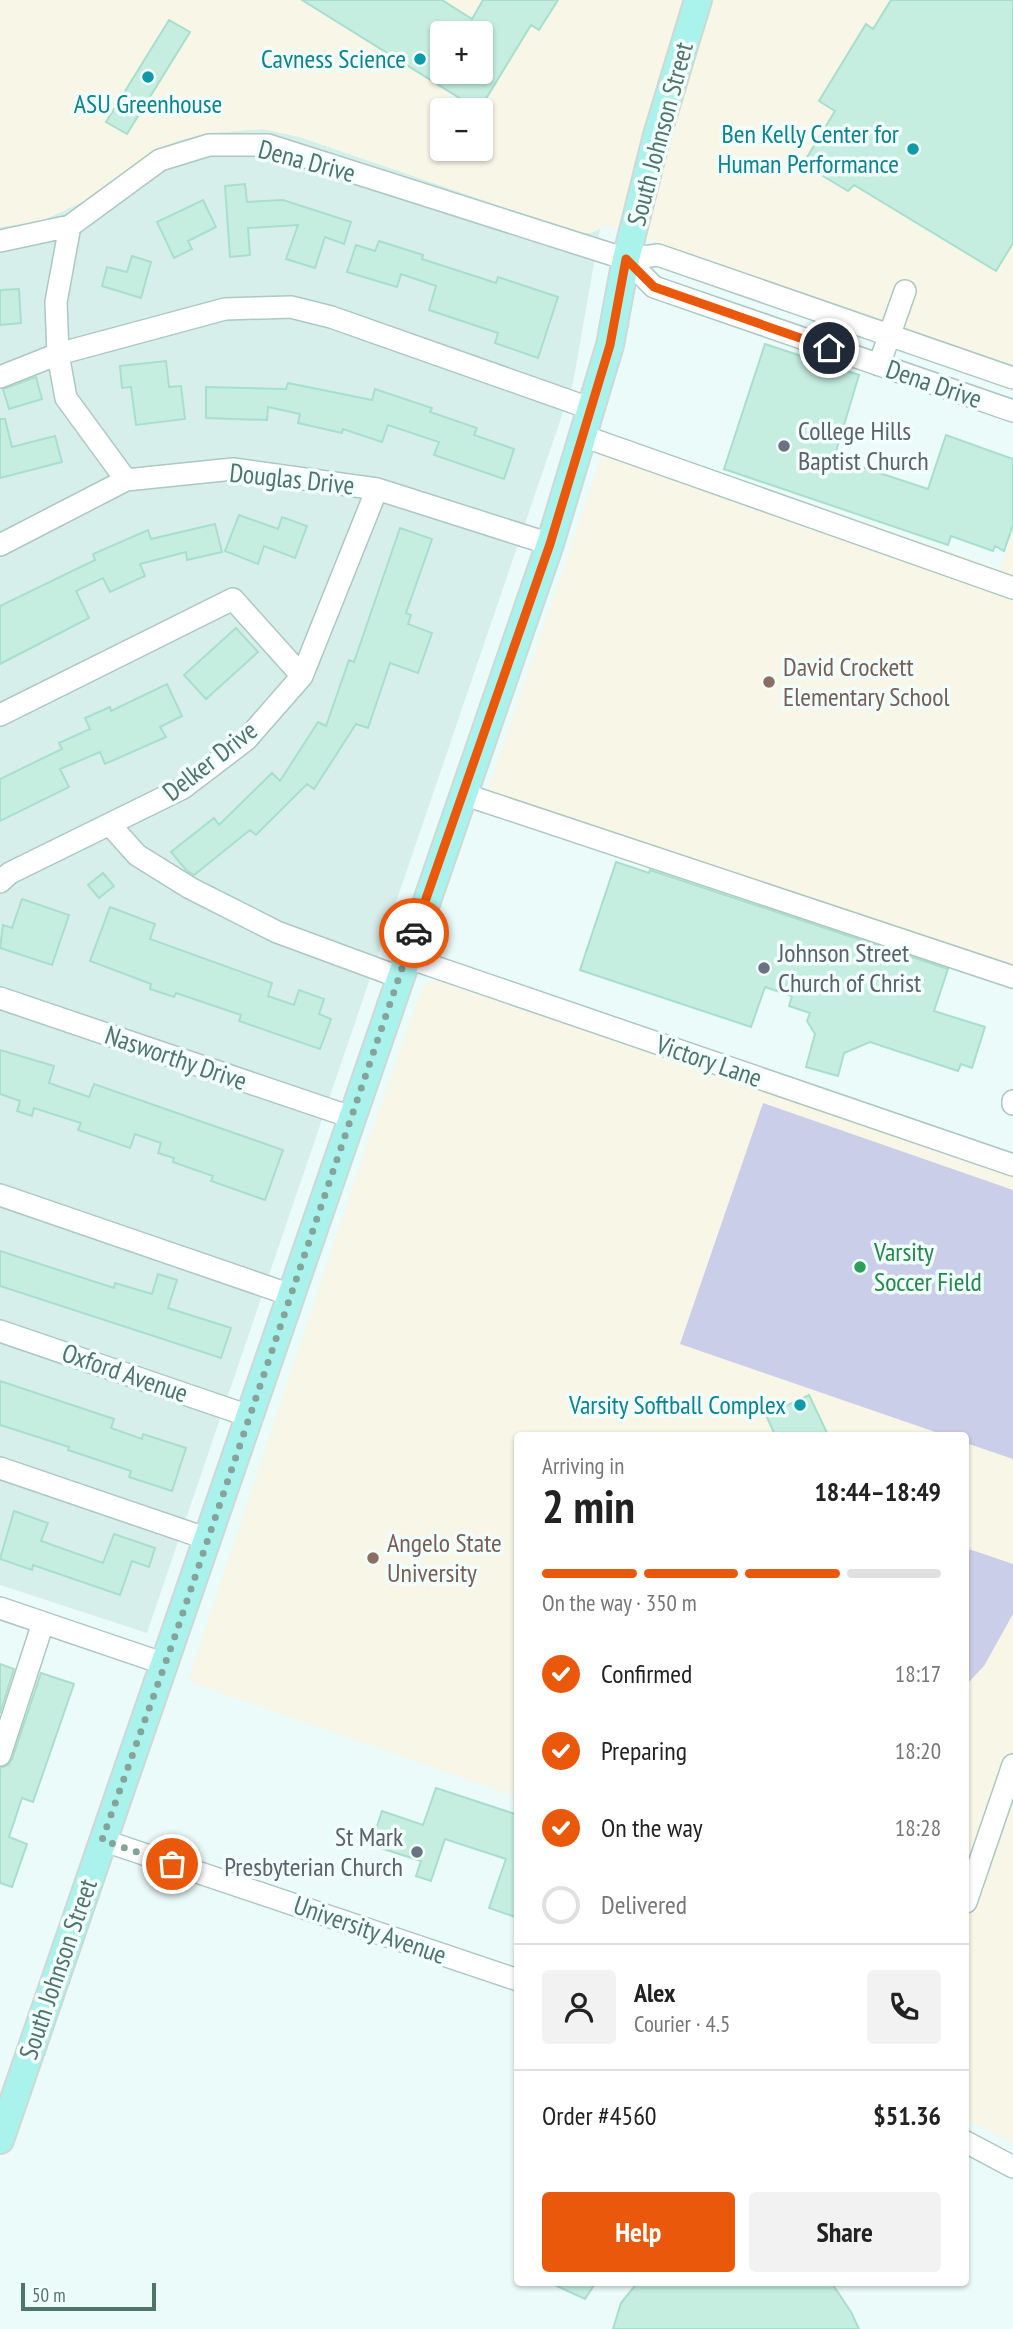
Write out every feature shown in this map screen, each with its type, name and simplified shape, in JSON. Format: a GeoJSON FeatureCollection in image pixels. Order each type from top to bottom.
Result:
{"type":"FeatureCollection","features":[{"type":"Feature","properties":{"kind":"main road","name":"South Johnson Street"},"geometry":{"type":"LineString","coordinates":[[2,2126],[165,1664],[402,967],[550,544],[610,345],[626,259],[657,135],[698,0]]}},
{"type":"Feature","properties":{"kind":"street","name":"Dena Drive"},"geometry":{"type":"LineString","coordinates":[[0,241],[70,226],[159,160],[209,145],[268,145],[626,259],[658,255],[1013,378]]}},
{"type":"Feature","properties":{"kind":"street"},"geometry":{"type":"LineString","coordinates":[[70,226],[56,302],[58,354],[66,398],[125,480]]}},
{"type":"Feature","properties":{"kind":"street","name":"Dena Drive"},"geometry":{"type":"LineString","coordinates":[[626,259],[654,287],[1013,411]]}},
{"type":"Feature","properties":{"kind":"street"},"geometry":{"type":"LineString","coordinates":[[885,367],[911,294]]}},
{"type":"Feature","properties":{"kind":"street"},"geometry":{"type":"LineString","coordinates":[[0,377],[58,354],[225,309],[291,307],[331,317],[592,409]]}},
{"type":"Feature","properties":{"kind":"street"},"geometry":{"type":"LineString","coordinates":[[583,436],[1013,588]]}},
{"type":"Feature","properties":{"kind":"street","name":"Douglas Drive"},"geometry":{"type":"LineString","coordinates":[[0,545],[125,480],[233,469],[377,489],[550,544]]}},
{"type":"Feature","properties":{"kind":"street","name":"Delker Drive"},"geometry":{"type":"LineString","coordinates":[[0,882],[10,873],[111,826],[183,788],[246,740],[302,676],[377,489]]}},
{"type":"Feature","properties":{"kind":"street"},"geometry":{"type":"LineString","coordinates":[[0,715],[233,599],[302,676]]}},
{"type":"Feature","properties":{"kind":"street"},"geometry":{"type":"LineString","coordinates":[[463,794],[1013,977]]}},
{"type":"Feature","properties":{"kind":"street","name":"Victory Lane"},"geometry":{"type":"LineString","coordinates":[[111,826],[137,855],[190,888],[277,932],[402,967],[1013,1165]]}},
{"type":"Feature","properties":{"kind":"street","name":"Nasworthy Drive"},"geometry":{"type":"LineString","coordinates":[[0,998],[351,1117]]}},
{"type":"Feature","properties":{"kind":"street"},"geometry":{"type":"LineString","coordinates":[[0,1195],[291,1295]]}},
{"type":"Feature","properties":{"kind":"street","name":"Oxford Avenue"},"geometry":{"type":"LineString","coordinates":[[0,1331],[249,1416]]}},
{"type":"Feature","properties":{"kind":"street"},"geometry":{"type":"LineString","coordinates":[[0,1468],[208,1539]]}},
{"type":"Feature","properties":{"kind":"street"},"geometry":{"type":"LineString","coordinates":[[0,1609],[165,1664]]}},
{"type":"Feature","properties":{"kind":"street"},"geometry":{"type":"LineString","coordinates":[[0,1755],[43,1623]]}},
{"type":"Feature","properties":{"kind":"street"},"geometry":{"type":"LineString","coordinates":[[969,1893],[1013,1765]]}},
{"type":"Feature","properties":{"kind":"street","name":"University Avenue"},"geometry":{"type":"LineString","coordinates":[[102,1840],[514,1979]]}},
{"type":"Feature","properties":{"kind":"street"},"geometry":{"type":"LineString","coordinates":[[969,2144],[1013,2167]]}},
{"type":"Feature","properties":{"kind":"shaded area"},"geometry":{"type":"Polygon","coordinates":[[[0,0],[1013,0],[1013,365],[606,225],[591,233],[579,233],[300,137],[264,129],[207,133],[177,141],[151,152],[89,199],[41,221],[0,227],[0,0]]]}},
{"type":"Feature","properties":{"kind":"shaded area"},"geometry":{"type":"Polygon","coordinates":[[[264,129],[300,137],[579,233],[591,233],[600,229],[573,383],[147,1633],[0,1585],[0,227],[41,221],[89,199],[151,152],[177,141],[207,133],[264,129]]]}},
{"type":"Feature","properties":{"kind":"shaded area","name":"David Crockett Elementary School"},"geometry":{"type":"Polygon","coordinates":[[[609,434],[1000,569],[1013,532],[1013,967],[488,791],[609,434]]]}},
{"type":"Feature","properties":{"kind":"shaded area","name":"Angelo State University"},"geometry":{"type":"Polygon","coordinates":[[[437,980],[1013,1176],[1013,2143],[969,2121],[969,1432],[514,1432],[514,1796],[188,1681],[372,1130],[423,986],[437,980]]]}},
{"type":"Feature","properties":{"kind":"shaded area","name":"Varsity Soccer Field"},"geometry":{"type":"Polygon","coordinates":[[[763,1103],[1013,1190],[1013,1459],[969,1444],[969,1432],[935,1432],[680,1344],[763,1103]]]}},
{"type":"Feature","properties":{"kind":"shaded area"},"geometry":{"type":"Polygon","coordinates":[[[969,1549],[1013,1564],[1013,1614],[984,1666],[969,1682],[969,1549]]]}},
{"type":"Feature","properties":{"kind":"building","name":"Cavness Science"},"geometry":{"type":"Polygon","coordinates":[[[302,0],[442,0],[472,19],[483,0],[558,0],[539,30],[531,25],[486,98],[460,98],[437,84],[493,84],[493,21],[430,21],[430,80],[302,0]]]}},
{"type":"Feature","properties":{"kind":"building","name":"Ben Kelly Center for Human Performance"},"geometry":{"type":"Polygon","coordinates":[[[891,0],[1013,0],[1013,243],[996,271],[854,185],[848,191],[803,164],[835,111],[819,101],[866,24],[873,29],[891,0]]]}},
{"type":"Feature","properties":{"kind":"building","name":"ASU Greenhouse"},"geometry":{"type":"Polygon","coordinates":[[[169,20],[190,32],[127,134],[106,122],[169,20]]]}},
{"type":"Feature","properties":{"kind":"building"},"geometry":{"type":"Polygon","coordinates":[[[245,184],[247,202],[283,200],[351,222],[344,244],[325,237],[315,268],[286,259],[298,225],[248,228],[250,255],[230,257],[225,186],[245,184]]]}},
{"type":"Feature","properties":{"kind":"building"},"geometry":{"type":"Polygon","coordinates":[[[203,200],[216,227],[188,241],[192,249],[174,258],[157,222],[203,200]]]}},
{"type":"Feature","properties":{"kind":"building"},"geometry":{"type":"Polygon","coordinates":[[[379,241],[423,255],[422,259],[496,283],[498,277],[558,297],[538,358],[495,343],[498,333],[429,310],[436,286],[401,274],[397,287],[347,272],[356,245],[375,251],[379,241]]]}},
{"type":"Feature","properties":{"kind":"building"},"geometry":{"type":"Polygon","coordinates":[[[132,256],[151,262],[141,298],[102,286],[107,267],[127,272],[132,256]]]}},
{"type":"Feature","properties":{"kind":"building"},"geometry":{"type":"Polygon","coordinates":[[[19,289],[21,323],[0,325],[0,290],[19,289]]]}},
{"type":"Feature","properties":{"kind":"building","name":"College Hills Baptist Church"},"geometry":{"type":"Polygon","coordinates":[[[765,344],[859,375],[834,458],[928,489],[946,435],[1013,459],[1013,525],[1004,551],[995,546],[993,551],[951,536],[948,545],[724,469],[765,344]]]}},
{"type":"Feature","properties":{"kind":"building"},"geometry":{"type":"Polygon","coordinates":[[[166,361],[169,387],[181,386],[185,419],[136,425],[131,387],[122,388],[120,366],[166,361]]]}},
{"type":"Feature","properties":{"kind":"building"},"geometry":{"type":"Polygon","coordinates":[[[36,377],[42,399],[9,409],[3,389],[36,377]]]}},
{"type":"Feature","properties":{"kind":"building"},"geometry":{"type":"Polygon","coordinates":[[[288,383],[372,400],[375,389],[432,408],[430,412],[477,428],[474,435],[514,449],[504,479],[434,455],[439,442],[388,425],[382,442],[343,429],[342,433],[298,423],[300,414],[268,407],[267,420],[206,418],[206,387],[286,389],[288,383]]]}},
{"type":"Feature","properties":{"kind":"building"},"geometry":{"type":"Polygon","coordinates":[[[0,419],[5,419],[12,447],[55,436],[62,462],[0,478],[0,419]]]}},
{"type":"Feature","properties":{"kind":"building"},"geometry":{"type":"Polygon","coordinates":[[[239,515],[278,529],[282,517],[307,526],[295,558],[264,546],[258,564],[225,551],[239,515]]]}},
{"type":"Feature","properties":{"kind":"building"},"geometry":{"type":"Polygon","coordinates":[[[215,524],[222,552],[187,560],[186,552],[140,564],[145,576],[110,592],[103,578],[76,591],[89,618],[0,664],[0,606],[95,560],[93,554],[148,530],[151,539],[215,524]]]}},
{"type":"Feature","properties":{"kind":"building"},"geometry":{"type":"Polygon","coordinates":[[[400,528],[432,539],[406,613],[411,615],[408,624],[432,633],[418,673],[390,663],[368,728],[356,724],[314,789],[307,784],[256,835],[250,830],[194,875],[186,870],[171,852],[214,818],[219,825],[272,773],[280,781],[318,722],[326,726],[349,660],[354,662],[400,528]]]}},
{"type":"Feature","properties":{"kind":"building"},"geometry":{"type":"Polygon","coordinates":[[[236,628],[258,652],[206,699],[184,675],[236,628]]]}},
{"type":"Feature","properties":{"kind":"building"},"geometry":{"type":"Polygon","coordinates":[[[167,684],[182,716],[160,727],[166,737],[105,764],[100,752],[60,769],[69,787],[0,821],[0,779],[62,749],[59,743],[90,729],[85,718],[110,707],[111,711],[167,684]]]}},
{"type":"Feature","properties":{"kind":"building","name":"Johnson Street Church of Christ"},"geometry":{"type":"Polygon","coordinates":[[[616,862],[649,873],[650,870],[948,969],[934,1011],[985,1027],[972,1068],[961,1064],[958,1071],[870,1042],[844,1053],[838,1076],[806,1067],[815,1034],[807,1021],[810,1013],[789,1006],[792,996],[765,987],[751,1027],[580,970],[616,862]]]}},
{"type":"Feature","properties":{"kind":"building"},"geometry":{"type":"Polygon","coordinates":[[[103,873],[114,886],[99,898],[88,885],[103,873]]]}},
{"type":"Feature","properties":{"kind":"building"},"geometry":{"type":"Polygon","coordinates":[[[22,899],[69,915],[52,965],[0,948],[3,925],[12,928],[22,899]]]}},
{"type":"Feature","properties":{"kind":"building"},"geometry":{"type":"Polygon","coordinates":[[[110,907],[155,924],[150,939],[272,983],[268,996],[294,1005],[299,990],[324,999],[319,1014],[331,1019],[320,1049],[239,1021],[241,1015],[176,993],[174,997],[150,989],[151,984],[90,961],[110,907]]]}},
{"type":"Feature","properties":{"kind":"building"},"geometry":{"type":"Polygon","coordinates":[[[0,1050],[54,1066],[49,1083],[89,1097],[94,1084],[283,1150],[265,1200],[211,1181],[213,1176],[173,1162],[174,1158],[158,1153],[161,1143],[135,1134],[130,1148],[78,1130],[81,1123],[34,1108],[32,1116],[17,1111],[20,1101],[0,1094],[0,1050]]]}},
{"type":"Feature","properties":{"kind":"building"},"geometry":{"type":"Polygon","coordinates":[[[0,1251],[114,1288],[115,1283],[152,1294],[158,1274],[177,1280],[168,1308],[231,1328],[221,1358],[0,1286],[0,1251]]]}},
{"type":"Feature","properties":{"kind":"building"},"geometry":{"type":"Polygon","coordinates":[[[0,1381],[114,1419],[111,1428],[142,1439],[143,1434],[186,1448],[172,1491],[129,1477],[131,1471],[68,1450],[69,1447],[0,1425],[0,1381]]]}},
{"type":"Feature","properties":{"kind":"building","name":"Varsity Softball Complex"},"geometry":{"type":"Polygon","coordinates":[[[809,1395],[827,1432],[774,1432],[766,1415],[809,1395]]]}},
{"type":"Feature","properties":{"kind":"building"},"geometry":{"type":"Polygon","coordinates":[[[14,1511],[48,1523],[41,1541],[103,1563],[114,1534],[155,1548],[149,1567],[132,1561],[120,1595],[33,1565],[32,1570],[0,1559],[14,1511]]]}},
{"type":"Feature","properties":{"kind":"building"},"geometry":{"type":"Polygon","coordinates":[[[0,1664],[14,1669],[0,1713],[0,1664]]]}},
{"type":"Feature","properties":{"kind":"building"},"geometry":{"type":"Polygon","coordinates":[[[41,1673],[74,1684],[33,1802],[22,1798],[9,1837],[27,1844],[12,1887],[0,1883],[0,1768],[8,1765],[12,1759],[41,1673]]]}},
{"type":"Feature","properties":{"kind":"building","name":"St Mark Presbyterian Church"},"geometry":{"type":"Polygon","coordinates":[[[436,1788],[514,1814],[514,1917],[489,1908],[506,1859],[445,1839],[431,1881],[416,1876],[421,1861],[371,1845],[382,1811],[423,1825],[436,1788]]]}},
{"type":"Feature","properties":{"kind":"building"},"geometry":{"type":"Polygon","coordinates":[[[557,2286],[593,2286],[585,2299],[557,2286]]]}},
{"type":"Feature","properties":{"kind":"building"},"geometry":{"type":"Polygon","coordinates":[[[635,2286],[834,2286],[859,2329],[613,2329],[621,2303],[635,2286]]]}},
{"type":"Feature","properties":{"kind":"way so far"},"geometry":{"type":"LineString","coordinates":[[172,1864],[102,1840],[174,1639],[414,933]]}},
{"type":"Feature","properties":{"kind":"place","name":"Cavness Science"},"geometry":{"type":"Point","coordinates":[420,59]}},
{"type":"Feature","properties":{"kind":"place","name":"ASU Greenhouse"},"geometry":{"type":"Point","coordinates":[148,77]}},
{"type":"Feature","properties":{"kind":"place","name":"Ben Kelly Center for Human Performance"},"geometry":{"type":"Point","coordinates":[913,149]}},
{"type":"Feature","properties":{"kind":"place","name":"College Hills Baptist Church"},"geometry":{"type":"Point","coordinates":[784,446]}},
{"type":"Feature","properties":{"kind":"place","name":"David Crockett Elementary School"},"geometry":{"type":"Point","coordinates":[769,682]}},
{"type":"Feature","properties":{"kind":"place","name":"Johnson Street Church of Christ"},"geometry":{"type":"Point","coordinates":[764,968]}},
{"type":"Feature","properties":{"kind":"place","name":"Varsity Soccer Field"},"geometry":{"type":"Point","coordinates":[860,1267]}},
{"type":"Feature","properties":{"kind":"place","name":"Varsity Softball Complex"},"geometry":{"type":"Point","coordinates":[800,1405]}},
{"type":"Feature","properties":{"kind":"place","name":"Angelo State University"},"geometry":{"type":"Point","coordinates":[373,1558]}},
{"type":"Feature","properties":{"kind":"place","name":"St Mark Presbyterian Church"},"geometry":{"type":"Point","coordinates":[417,1852]}},
{"type":"Feature","properties":{"kind":"route"},"geometry":{"type":"LineString","coordinates":[[414,933],[550,544],[610,345],[626,259],[654,287],[829,348]]}}]}
